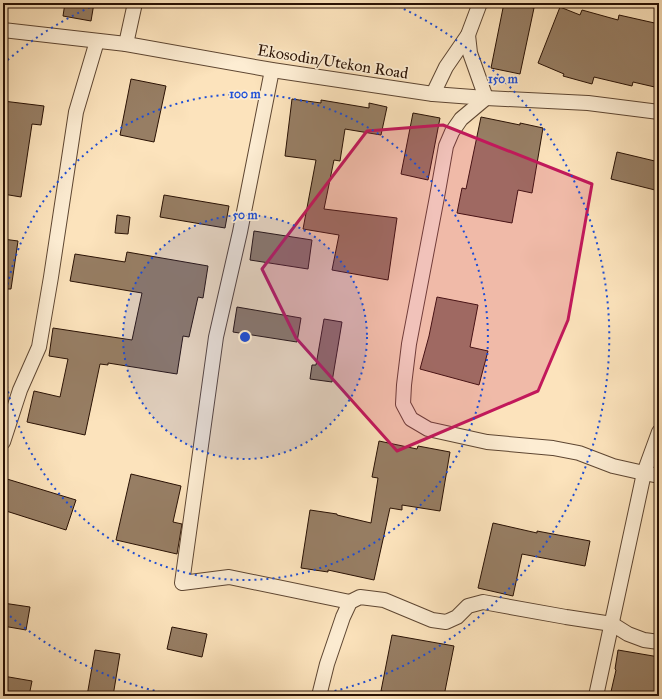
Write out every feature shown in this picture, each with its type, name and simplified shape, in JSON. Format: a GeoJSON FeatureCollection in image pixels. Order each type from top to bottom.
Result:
{"type":"FeatureCollection","features":[{"type":"Feature","properties":{"kind":"street"},"geometry":{"type":"LineString","coordinates":[[126,44],[135,3]]}},
{"type":"Feature","properties":{"kind":"street"},"geometry":{"type":"LineString","coordinates":[[433,94],[446,67],[468,35],[480,3]]}},
{"type":"Feature","properties":{"kind":"street","name":"Ekosodin/Utekon Road"},"geometry":{"type":"LineString","coordinates":[[3,30],[126,44],[272,70],[433,94],[588,103],[659,112]]}},
{"type":"Feature","properties":{"kind":"street"},"geometry":{"type":"LineString","coordinates":[[468,35],[470,53],[486,98],[461,119],[452,132],[446,146],[409,344],[403,404],[411,419],[428,429],[488,442],[553,448],[579,453],[613,466],[659,476]]}},
{"type":"Feature","properties":{"kind":"street"},"geometry":{"type":"LineString","coordinates":[[3,442],[20,390],[39,347],[50,285],[76,112],[97,41]]}},
{"type":"Feature","properties":{"kind":"street"},"geometry":{"type":"LineString","coordinates":[[272,70],[240,232],[216,337],[182,583],[229,577],[350,602],[360,597],[384,600],[432,620],[446,622],[457,617],[468,606],[483,602],[612,624],[628,634],[644,640],[659,642]]}},
{"type":"Feature","properties":{"kind":"street"},"geometry":{"type":"LineString","coordinates":[[596,696],[644,473],[659,432]]}},
{"type":"Feature","properties":{"kind":"street"},"geometry":{"type":"LineString","coordinates":[[319,696],[327,664],[343,617],[350,602]]}},
{"type":"Feature","properties":{"kind":"highlighted area"},"geometry":{"type":"Polygon","coordinates":[[[443,125],[592,184],[568,320],[538,391],[397,451],[296,338],[262,269],[367,131],[443,125]]]}},
{"type":"Feature","properties":{"kind":"building"},"geometry":{"type":"Polygon","coordinates":[[[65,3],[94,3],[91,21],[63,16],[65,3]]]}},
{"type":"Feature","properties":{"kind":"building"},"geometry":{"type":"Polygon","coordinates":[[[504,3],[534,8],[520,74],[491,68],[504,3]]]}},
{"type":"Feature","properties":{"kind":"building"},"geometry":{"type":"Polygon","coordinates":[[[560,7],[580,15],[582,10],[618,20],[619,15],[659,24],[659,88],[633,82],[632,86],[594,77],[592,84],[563,76],[564,74],[538,63],[560,7]]]}},
{"type":"Feature","properties":{"kind":"building"},"geometry":{"type":"Polygon","coordinates":[[[131,79],[166,86],[154,142],[120,135],[131,79]]]}},
{"type":"Feature","properties":{"kind":"building"},"geometry":{"type":"Polygon","coordinates":[[[292,99],[321,103],[321,100],[369,108],[369,103],[387,107],[381,135],[345,129],[340,161],[334,160],[324,209],[397,218],[388,280],[332,270],[339,235],[303,229],[316,160],[285,156],[292,99]]]}},
{"type":"Feature","properties":{"kind":"building"},"geometry":{"type":"Polygon","coordinates":[[[3,101],[44,106],[41,125],[32,124],[21,197],[3,194],[3,101]]]}},
{"type":"Feature","properties":{"kind":"building"},"geometry":{"type":"Polygon","coordinates":[[[413,113],[440,118],[428,180],[401,174],[413,113]]]}},
{"type":"Feature","properties":{"kind":"building"},"geometry":{"type":"Polygon","coordinates":[[[481,117],[543,128],[532,193],[518,190],[512,223],[457,213],[462,188],[466,189],[481,117]]]}},
{"type":"Feature","properties":{"kind":"building"},"geometry":{"type":"Polygon","coordinates":[[[617,152],[659,162],[659,191],[611,179],[617,152]]]}},
{"type":"Feature","properties":{"kind":"building"},"geometry":{"type":"Polygon","coordinates":[[[164,195],[229,206],[225,228],[160,217],[164,195]]]}},
{"type":"Feature","properties":{"kind":"building"},"geometry":{"type":"Polygon","coordinates":[[[117,215],[130,217],[128,234],[115,233],[117,215]]]}},
{"type":"Feature","properties":{"kind":"building"},"geometry":{"type":"Polygon","coordinates":[[[254,231],[312,240],[308,269],[250,260],[254,231]]]}},
{"type":"Feature","properties":{"kind":"building"},"geometry":{"type":"Polygon","coordinates":[[[3,239],[18,241],[11,289],[3,289],[3,239]]]}},
{"type":"Feature","properties":{"kind":"building"},"geometry":{"type":"Polygon","coordinates":[[[127,252],[208,266],[203,298],[198,297],[189,337],[183,336],[177,374],[108,363],[108,365],[100,364],[85,435],[27,422],[34,391],[60,397],[68,359],[49,356],[53,328],[132,340],[142,293],[70,281],[75,254],[125,262],[127,252]]]}},
{"type":"Feature","properties":{"kind":"building"},"geometry":{"type":"Polygon","coordinates":[[[437,297],[478,305],[470,347],[488,351],[479,385],[420,369],[437,297]]]}},
{"type":"Feature","properties":{"kind":"building"},"geometry":{"type":"Polygon","coordinates":[[[237,307],[301,318],[297,342],[233,332],[237,307]]]}},
{"type":"Feature","properties":{"kind":"building"},"geometry":{"type":"Polygon","coordinates":[[[324,319],[342,322],[332,382],[310,379],[312,365],[316,365],[324,319]]]}},
{"type":"Feature","properties":{"kind":"building"},"geometry":{"type":"Polygon","coordinates":[[[379,441],[417,449],[418,446],[450,452],[440,511],[402,505],[402,510],[390,508],[374,580],[328,570],[328,572],[301,568],[310,510],[337,514],[371,523],[378,478],[372,477],[379,441]]]}},
{"type":"Feature","properties":{"kind":"building"},"geometry":{"type":"Polygon","coordinates":[[[131,474],[181,486],[173,522],[182,524],[177,554],[116,540],[131,474]]]}},
{"type":"Feature","properties":{"kind":"building"},"geometry":{"type":"Polygon","coordinates":[[[7,479],[76,500],[66,530],[3,510],[3,493],[7,479]]]}},
{"type":"Feature","properties":{"kind":"building"},"geometry":{"type":"Polygon","coordinates":[[[493,523],[537,533],[537,531],[590,541],[585,566],[522,554],[513,596],[478,588],[493,523]]]}},
{"type":"Feature","properties":{"kind":"building"},"geometry":{"type":"Polygon","coordinates":[[[3,603],[30,607],[26,630],[3,626],[3,603]]]}},
{"type":"Feature","properties":{"kind":"building"},"geometry":{"type":"Polygon","coordinates":[[[172,627],[207,634],[202,657],[167,649],[172,627]]]}},
{"type":"Feature","properties":{"kind":"building"},"geometry":{"type":"Polygon","coordinates":[[[392,635],[454,646],[444,696],[407,696],[381,691],[392,635]]]}},
{"type":"Feature","properties":{"kind":"building"},"geometry":{"type":"Polygon","coordinates":[[[95,650],[120,654],[113,696],[87,696],[95,650]]]}},
{"type":"Feature","properties":{"kind":"building"},"geometry":{"type":"Polygon","coordinates":[[[618,650],[659,657],[659,696],[610,696],[616,670],[618,650]]]}},
{"type":"Feature","properties":{"kind":"building"},"geometry":{"type":"Polygon","coordinates":[[[3,676],[32,681],[29,696],[3,696],[3,676]]]}}]}
